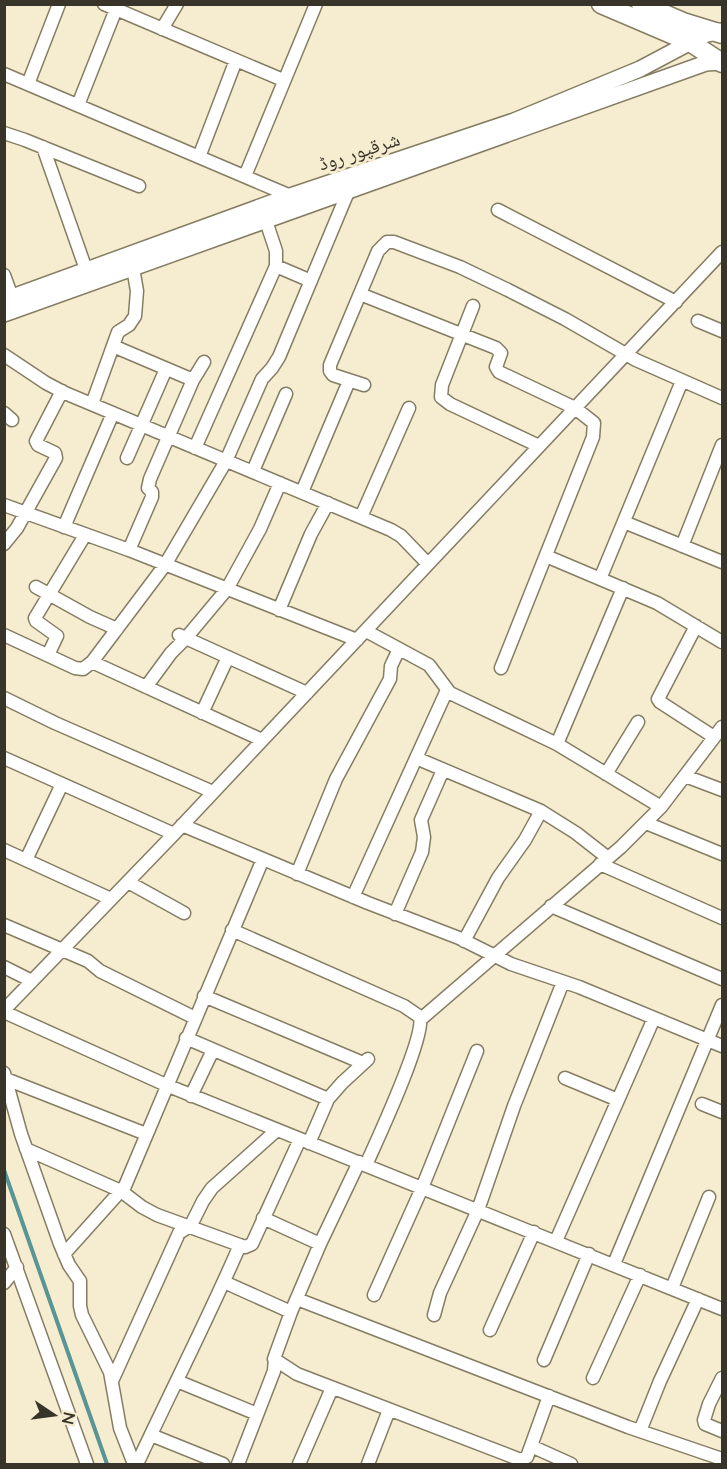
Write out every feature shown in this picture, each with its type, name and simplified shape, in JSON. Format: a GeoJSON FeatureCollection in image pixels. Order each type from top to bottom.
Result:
{"type":"FeatureCollection","features":[{"type":"Feature","properties":{"kind":"highway"},"geometry":{"type":"LineString","coordinates":[[601,4],[690,42],[722,63]]}},
{"type":"Feature","properties":{"kind":"highway"},"geometry":{"type":"LineString","coordinates":[[641,4],[683,22],[720,32]]}},
{"type":"Feature","properties":{"kind":"main road","name":"شرقپور روڈ"},"geometry":{"type":"LineString","coordinates":[[9,305],[89,277],[290,196],[514,121],[640,69],[690,42],[720,32]]}},
{"type":"Feature","properties":{"kind":"main road","name":"شرقپور روڈ"},"geometry":{"type":"LineString","coordinates":[[89,277],[133,268],[706,63],[722,63]]}},
{"type":"Feature","properties":{"kind":"street"},"geometry":{"type":"LineString","coordinates":[[28,84],[59,4]]}},
{"type":"Feature","properties":{"kind":"street"},"geometry":{"type":"LineString","coordinates":[[162,29],[177,4]]}},
{"type":"Feature","properties":{"kind":"street"},"geometry":{"type":"LineString","coordinates":[[245,176],[316,4]]}},
{"type":"Feature","properties":{"kind":"street"},"geometry":{"type":"LineString","coordinates":[[78,105],[113,6],[283,80]]}},
{"type":"Feature","properties":{"kind":"street"},"geometry":{"type":"LineString","coordinates":[[199,157],[236,60]]}},
{"type":"Feature","properties":{"kind":"street"},"geometry":{"type":"LineString","coordinates":[[4,74],[312,205]]}},
{"type":"Feature","properties":{"kind":"street"},"geometry":{"type":"LineString","coordinates":[[4,134],[139,186]]}},
{"type":"Feature","properties":{"kind":"street"},"geometry":{"type":"LineString","coordinates":[[42,147],[89,277]]}},
{"type":"Feature","properties":{"kind":"street"},"geometry":{"type":"LineString","coordinates":[[4,635],[79,669],[92,662],[165,565],[226,461],[262,379],[279,357],[348,192]]}},
{"type":"Feature","properties":{"kind":"street"},"geometry":{"type":"LineString","coordinates":[[498,210],[676,302]]}},
{"type":"Feature","properties":{"kind":"street"},"geometry":{"type":"LineString","coordinates":[[195,448],[276,266],[276,251],[266,221]]}},
{"type":"Feature","properties":{"kind":"street"},"geometry":{"type":"LineString","coordinates":[[364,385],[333,375],[330,365],[380,247],[387,242],[394,242],[460,267],[565,319],[627,354],[723,398]]}},
{"type":"Feature","properties":{"kind":"street"},"geometry":{"type":"LineString","coordinates":[[723,252],[178,830],[4,1011],[191,1096],[723,1309]]}},
{"type":"Feature","properties":{"kind":"street"},"geometry":{"type":"LineString","coordinates":[[276,266],[311,281]]}},
{"type":"Feature","properties":{"kind":"street"},"geometry":{"type":"LineString","coordinates":[[92,404],[112,346],[120,330],[129,325],[135,316],[137,291],[133,268]]}},
{"type":"Feature","properties":{"kind":"street"},"geometry":{"type":"LineString","coordinates":[[4,275],[9,305]]}},
{"type":"Feature","properties":{"kind":"street"},"geometry":{"type":"LineString","coordinates":[[360,294],[500,351],[496,368],[499,372],[575,408],[594,423],[594,430],[501,668]]}},
{"type":"Feature","properties":{"kind":"street"},"geometry":{"type":"LineString","coordinates":[[473,306],[441,389],[442,399],[539,446]]}},
{"type":"Feature","properties":{"kind":"street"},"geometry":{"type":"LineString","coordinates":[[698,321],[723,331]]}},
{"type":"Feature","properties":{"kind":"street"},"geometry":{"type":"LineString","coordinates":[[112,346],[193,380]]}},
{"type":"Feature","properties":{"kind":"street"},"geometry":{"type":"LineString","coordinates":[[4,355],[62,391],[401,536],[428,564]]}},
{"type":"Feature","properties":{"kind":"street"},"geometry":{"type":"LineString","coordinates":[[129,550],[152,497],[148,485],[150,479],[193,380],[204,362]]}},
{"type":"Feature","properties":{"kind":"street"},"geometry":{"type":"LineString","coordinates":[[128,458],[166,369]]}},
{"type":"Feature","properties":{"kind":"street"},"geometry":{"type":"LineString","coordinates":[[302,492],[350,381]]}},
{"type":"Feature","properties":{"kind":"street"},"geometry":{"type":"LineString","coordinates":[[600,579],[682,381]]}},
{"type":"Feature","properties":{"kind":"street"},"geometry":{"type":"LineString","coordinates":[[4,544],[26,512],[56,458],[55,453],[36,442],[62,391]]}},
{"type":"Feature","properties":{"kind":"street"},"geometry":{"type":"LineString","coordinates":[[253,471],[286,394]]}},
{"type":"Feature","properties":{"kind":"street"},"geometry":{"type":"LineString","coordinates":[[361,517],[409,408]]}},
{"type":"Feature","properties":{"kind":"street"},"geometry":{"type":"LineString","coordinates":[[64,527],[113,412]]}},
{"type":"Feature","properties":{"kind":"street"},"geometry":{"type":"LineString","coordinates":[[682,546],[723,445]]}},
{"type":"Feature","properties":{"kind":"street"},"geometry":{"type":"LineString","coordinates":[[146,687],[183,637],[227,589],[264,520],[280,483]]}},
{"type":"Feature","properties":{"kind":"street"},"geometry":{"type":"LineString","coordinates":[[279,610],[311,534],[328,503]]}},
{"type":"Feature","properties":{"kind":"street"},"geometry":{"type":"LineString","coordinates":[[4,505],[129,550],[279,610],[399,649],[429,665],[447,690],[557,744],[661,807]]}},
{"type":"Feature","properties":{"kind":"street"},"geometry":{"type":"LineString","coordinates":[[624,522],[723,562]]}},
{"type":"Feature","properties":{"kind":"street"},"geometry":{"type":"LineString","coordinates":[[48,655],[57,636],[35,619],[86,535]]}},
{"type":"Feature","properties":{"kind":"street"},"geometry":{"type":"LineString","coordinates":[[546,556],[657,603],[723,642]]}},
{"type":"Feature","properties":{"kind":"street"},"geometry":{"type":"LineString","coordinates":[[36,588],[117,629]]}},
{"type":"Feature","properties":{"kind":"street"},"geometry":{"type":"LineString","coordinates":[[557,744],[623,588]]}},
{"type":"Feature","properties":{"kind":"street"},"geometry":{"type":"LineString","coordinates":[[696,626],[658,699],[714,737]]}},
{"type":"Feature","properties":{"kind":"street"},"geometry":{"type":"LineString","coordinates":[[183,637],[307,693]]}},
{"type":"Feature","properties":{"kind":"street"},"geometry":{"type":"LineString","coordinates":[[297,873],[325,801],[390,679],[391,666],[399,649]]}},
{"type":"Feature","properties":{"kind":"street"},"geometry":{"type":"LineString","coordinates":[[202,713],[228,657]]}},
{"type":"Feature","properties":{"kind":"street"},"geometry":{"type":"LineString","coordinates":[[92,662],[262,740]]}},
{"type":"Feature","properties":{"kind":"street"},"geometry":{"type":"LineString","coordinates":[[353,897],[447,690]]}},
{"type":"Feature","properties":{"kind":"street"},"geometry":{"type":"LineString","coordinates":[[4,698],[55,723],[213,792]]}},
{"type":"Feature","properties":{"kind":"street"},"geometry":{"type":"LineString","coordinates":[[606,774],[638,722]]}},
{"type":"Feature","properties":{"kind":"street"},"geometry":{"type":"LineString","coordinates":[[238,1464],[274,1371],[274,1359],[291,1312],[320,1244],[362,1164],[407,1068],[421,1019],[646,823],[723,727]]}},
{"type":"Feature","properties":{"kind":"street"},"geometry":{"type":"LineString","coordinates":[[4,758],[62,784],[178,830],[262,859],[464,941],[494,956],[723,1046]]}},
{"type":"Feature","properties":{"kind":"street"},"geometry":{"type":"LineString","coordinates":[[416,758],[541,811],[568,827],[604,861],[723,918]]}},
{"type":"Feature","properties":{"kind":"street"},"geometry":{"type":"LineString","coordinates":[[395,914],[422,852],[424,837],[421,820],[443,770]]}},
{"type":"Feature","properties":{"kind":"street"},"geometry":{"type":"LineString","coordinates":[[685,776],[723,790]]}},
{"type":"Feature","properties":{"kind":"street"},"geometry":{"type":"LineString","coordinates":[[26,860],[62,784]]}},
{"type":"Feature","properties":{"kind":"street"},"geometry":{"type":"LineString","coordinates":[[464,941],[498,878],[525,840],[541,811]]}},
{"type":"Feature","properties":{"kind":"street"},"geometry":{"type":"LineString","coordinates":[[646,823],[723,854]]}},
{"type":"Feature","properties":{"kind":"street"},"geometry":{"type":"LineString","coordinates":[[4,850],[111,899]]}},
{"type":"Feature","properties":{"kind":"street"},"geometry":{"type":"LineString","coordinates":[[64,1254],[121,1191],[262,859]]}},
{"type":"Feature","properties":{"kind":"street"},"geometry":{"type":"LineString","coordinates":[[128,882],[184,913]]}},
{"type":"Feature","properties":{"kind":"street"},"geometry":{"type":"LineString","coordinates":[[551,906],[723,979]]}},
{"type":"Feature","properties":{"kind":"street"},"geometry":{"type":"LineString","coordinates":[[4,926],[88,960],[100,971],[195,1018]]}},
{"type":"Feature","properties":{"kind":"street"},"geometry":{"type":"LineString","coordinates":[[232,930],[404,1006],[417,1013],[421,1019]]}},
{"type":"Feature","properties":{"kind":"street"},"geometry":{"type":"LineString","coordinates":[[4,967],[32,981]]}},
{"type":"Feature","properties":{"kind":"street"},"geometry":{"type":"LineString","coordinates":[[434,1315],[440,1293],[478,1210],[514,1106],[563,982]]}},
{"type":"Feature","properties":{"kind":"street"},"geometry":{"type":"LineString","coordinates":[[26,1149],[121,1191],[157,1215],[240,1245],[252,1244],[263,1218],[328,1099],[365,1061],[204,996]]}},
{"type":"Feature","properties":{"kind":"street"},"geometry":{"type":"LineString","coordinates":[[614,1264],[723,1005]]}},
{"type":"Feature","properties":{"kind":"street"},"geometry":{"type":"LineString","coordinates":[[556,1241],[654,1018]]}},
{"type":"Feature","properties":{"kind":"street"},"geometry":{"type":"LineString","coordinates":[[186,1038],[328,1099]]}},
{"type":"Feature","properties":{"kind":"street"},"geometry":{"type":"LineString","coordinates":[[191,1096],[213,1050]]}},
{"type":"Feature","properties":{"kind":"street"},"geometry":{"type":"LineString","coordinates":[[374,1295],[422,1188],[477,1051]]}},
{"type":"Feature","properties":{"kind":"street"},"geometry":{"type":"LineString","coordinates":[[5,1076],[146,1134]]}},
{"type":"Feature","properties":{"kind":"street"},"geometry":{"type":"LineString","coordinates":[[5,1076],[26,1149],[64,1254],[80,1281],[82,1315],[104,1358],[112,1381],[120,1428],[136,1464]]}},
{"type":"Feature","properties":{"kind":"street"},"geometry":{"type":"LineString","coordinates":[[565,1078],[618,1100]]}},
{"type":"Feature","properties":{"kind":"street"},"geometry":{"type":"LineString","coordinates":[[702,1104],[723,1112]]}},
{"type":"Feature","properties":{"kind":"street"},"geometry":{"type":"LineString","coordinates":[[112,1381],[179,1233],[189,1227],[212,1188],[277,1130]]}},
{"type":"Feature","properties":{"kind":"street"},"geometry":{"type":"LineString","coordinates":[[672,1288],[710,1197]]}},
{"type":"Feature","properties":{"kind":"street"},"geometry":{"type":"LineString","coordinates":[[263,1218],[320,1244]]}},
{"type":"Feature","properties":{"kind":"street"},"geometry":{"type":"LineString","coordinates":[[490,1330],[534,1232]]}},
{"type":"Feature","properties":{"kind":"street"},"geometry":{"type":"LineString","coordinates":[[4,1234],[87,1464]]}},
{"type":"Feature","properties":{"kind":"street"},"geometry":{"type":"LineString","coordinates":[[136,1464],[240,1245]]}},
{"type":"Feature","properties":{"kind":"street"},"geometry":{"type":"LineString","coordinates":[[544,1360],[589,1254]]}},
{"type":"Feature","properties":{"kind":"street"},"geometry":{"type":"LineString","coordinates":[[4,1283],[17,1267]]}},
{"type":"Feature","properties":{"kind":"street"},"geometry":{"type":"LineString","coordinates":[[593,1378],[640,1275]]}},
{"type":"Feature","properties":{"kind":"street"},"geometry":{"type":"LineString","coordinates":[[224,1282],[291,1312]]}},
{"type":"Feature","properties":{"kind":"street"},"geometry":{"type":"LineString","coordinates":[[297,1299],[640,1431],[706,1459],[723,1459]]}},
{"type":"Feature","properties":{"kind":"street"},"geometry":{"type":"LineString","coordinates":[[640,1431],[660,1381],[698,1299]]}},
{"type":"Feature","properties":{"kind":"street"},"geometry":{"type":"LineString","coordinates":[[274,1359],[297,1374],[518,1460],[526,1459],[549,1396]]}},
{"type":"Feature","properties":{"kind":"street"},"geometry":{"type":"LineString","coordinates":[[723,1378],[709,1404],[704,1420],[705,1424],[723,1431]]}},
{"type":"Feature","properties":{"kind":"street"},"geometry":{"type":"LineString","coordinates":[[177,1381],[257,1414]]}},
{"type":"Feature","properties":{"kind":"street"},"geometry":{"type":"LineString","coordinates":[[299,1464],[332,1388]]}},
{"type":"Feature","properties":{"kind":"street"},"geometry":{"type":"LineString","coordinates":[[368,1464],[389,1410]]}},
{"type":"Feature","properties":{"kind":"street"},"geometry":{"type":"LineString","coordinates":[[151,1435],[223,1464]]}},
{"type":"Feature","properties":{"kind":"street"},"geometry":{"type":"LineString","coordinates":[[531,1446],[571,1464]]}},
{"type":"Feature","properties":{"kind":"waterway"},"geometry":{"type":"LineString","coordinates":[[4,1170],[107,1464]]}}]}
